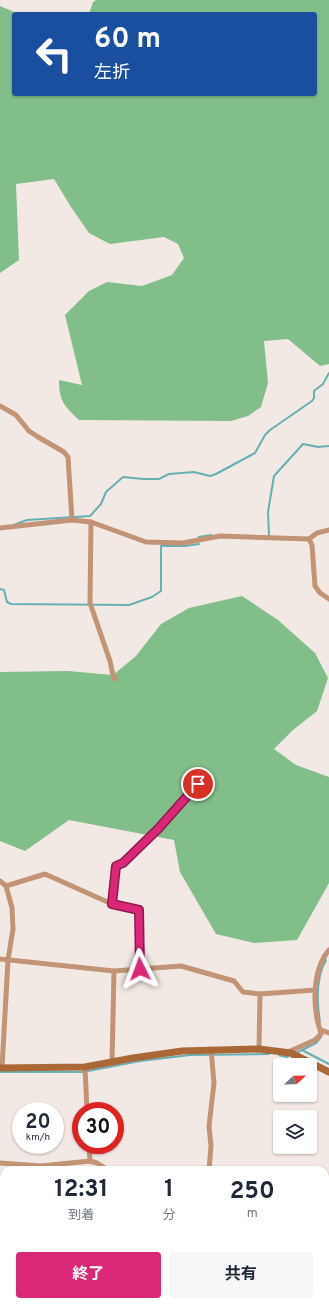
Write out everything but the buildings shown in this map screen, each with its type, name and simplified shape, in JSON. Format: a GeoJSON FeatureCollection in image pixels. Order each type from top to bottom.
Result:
{"type":"FeatureCollection","features":[{"type":"Feature","properties":{"kind":"street"},"geometry":{"type":"LineString","coordinates":[[0,406],[12,411],[29,431],[64,452],[68,457],[72,518]]}},
{"type":"Feature","properties":{"kind":"street"},"geometry":{"type":"LineString","coordinates":[[0,528],[72,518],[91,522],[146,542],[183,543],[220,536],[310,539],[317,533],[329,530]]}},
{"type":"Feature","properties":{"kind":"street"},"geometry":{"type":"LineString","coordinates":[[91,522],[90,605],[110,661],[113,676],[116,679]]}},
{"type":"Feature","properties":{"kind":"street"},"geometry":{"type":"LineString","coordinates":[[310,539],[312,545],[315,586],[320,593],[329,599]]}},
{"type":"Feature","properties":{"kind":"street"},"geometry":{"type":"LineString","coordinates":[[112,904],[116,866],[123,863],[158,829],[198,784]]}},
{"type":"Feature","properties":{"kind":"street"},"geometry":{"type":"LineString","coordinates":[[6,886],[45,874],[112,904],[139,910],[140,969]]}},
{"type":"Feature","properties":{"kind":"street"},"geometry":{"type":"LineString","coordinates":[[0,881],[6,886],[12,908],[12,929],[8,960],[1,1068],[85,1070],[154,1054],[211,1053],[259,1049],[292,1055],[329,1072]]}},
{"type":"Feature","properties":{"kind":"street"},"geometry":{"type":"LineString","coordinates":[[292,1055],[317,1039],[324,1031],[316,1011],[315,990],[319,966],[327,956],[329,950]]}},
{"type":"Feature","properties":{"kind":"street"},"geometry":{"type":"LineString","coordinates":[[0,959],[114,971],[184,967],[234,981],[243,992],[260,994],[315,990]]}},
{"type":"Feature","properties":{"kind":"street"},"geometry":{"type":"LineString","coordinates":[[112,1063],[114,971]]}},
{"type":"Feature","properties":{"kind":"street"},"geometry":{"type":"LineString","coordinates":[[259,1049],[260,994]]}},
{"type":"Feature","properties":{"kind":"street"},"geometry":{"type":"LineString","coordinates":[[209,1166],[209,1126],[214,1082],[211,1053]]}},
{"type":"Feature","properties":{"kind":"street"},"geometry":{"type":"LineString","coordinates":[[85,1070],[87,1102]]}},
{"type":"Feature","properties":{"kind":"street"},"geometry":{"type":"LineString","coordinates":[[90,1154],[90,1161]]}},
{"type":"Feature","properties":{"kind":"street"},"geometry":{"type":"LineString","coordinates":[[0,1163],[41,1166],[90,1161],[102,1166]]}},
{"type":"Feature","properties":{"kind":"green space"},"geometry":{"type":"Polygon","coordinates":[[[96,0],[329,0],[329,364],[320,366],[288,339],[264,341],[268,383],[261,407],[248,416],[231,421],[79,420],[64,403],[60,394],[59,380],[82,385],[65,315],[89,291],[107,282],[142,286],[172,275],[184,258],[178,244],[164,237],[110,244],[89,233],[54,179],[16,184],[19,260],[0,273],[0,6],[14,12],[12,12],[12,96],[317,96],[317,12],[90,12],[93,2],[96,0]]]}},
{"type":"Feature","properties":{"kind":"green space"},"geometry":{"type":"Polygon","coordinates":[[[242,596],[278,620],[315,653],[328,678],[317,711],[293,730],[274,749],[296,765],[329,777],[329,883],[297,940],[254,943],[216,934],[180,872],[174,840],[69,820],[25,851],[0,841],[0,672],[68,671],[113,675],[136,656],[161,624],[189,608],[242,596]]]}},
{"type":"Feature","properties":{"kind":"waterway"},"geometry":{"type":"LineString","coordinates":[[16,524],[27,520],[90,516],[101,504],[106,492],[123,477],[159,479],[169,474],[194,472],[210,476],[216,474],[255,453],[265,435],[270,430],[312,401],[314,398],[314,391],[323,384],[329,373]]}},
{"type":"Feature","properties":{"kind":"waterway"},"geometry":{"type":"LineString","coordinates":[[269,536],[268,512],[274,476],[303,444],[318,447],[329,446]]}},
{"type":"Feature","properties":{"kind":"waterway"},"geometry":{"type":"LineString","coordinates":[[199,537],[211,535]]}},
{"type":"Feature","properties":{"kind":"waterway"},"geometry":{"type":"LineString","coordinates":[[0,589],[4,590],[7,602],[11,604],[129,605],[152,597],[161,591],[161,546],[185,546],[199,544]]}},
{"type":"Feature","properties":{"kind":"waterway"},"geometry":{"type":"LineString","coordinates":[[320,1022],[318,990],[320,974],[326,960]]}},
{"type":"Feature","properties":{"kind":"waterway"},"geometry":{"type":"LineString","coordinates":[[302,1050],[316,1043],[321,1037]]}},
{"type":"Feature","properties":{"kind":"waterway"},"geometry":{"type":"LineString","coordinates":[[296,1053],[302,1050],[329,1064]]}},
{"type":"Feature","properties":{"kind":"waterway"},"geometry":{"type":"LineString","coordinates":[[0,1072],[83,1072],[140,1061],[190,1055],[269,1054]]}},
{"type":"Feature","properties":{"kind":"waterway"},"geometry":{"type":"LineString","coordinates":[[279,1055],[287,1057],[290,1055]]}},
{"type":"Feature","properties":{"kind":"route"},"geometry":{"type":"LineString","coordinates":[[140,969],[138,940],[139,910],[112,904],[116,866],[123,863],[134,853],[158,829],[198,784]]}}]}
